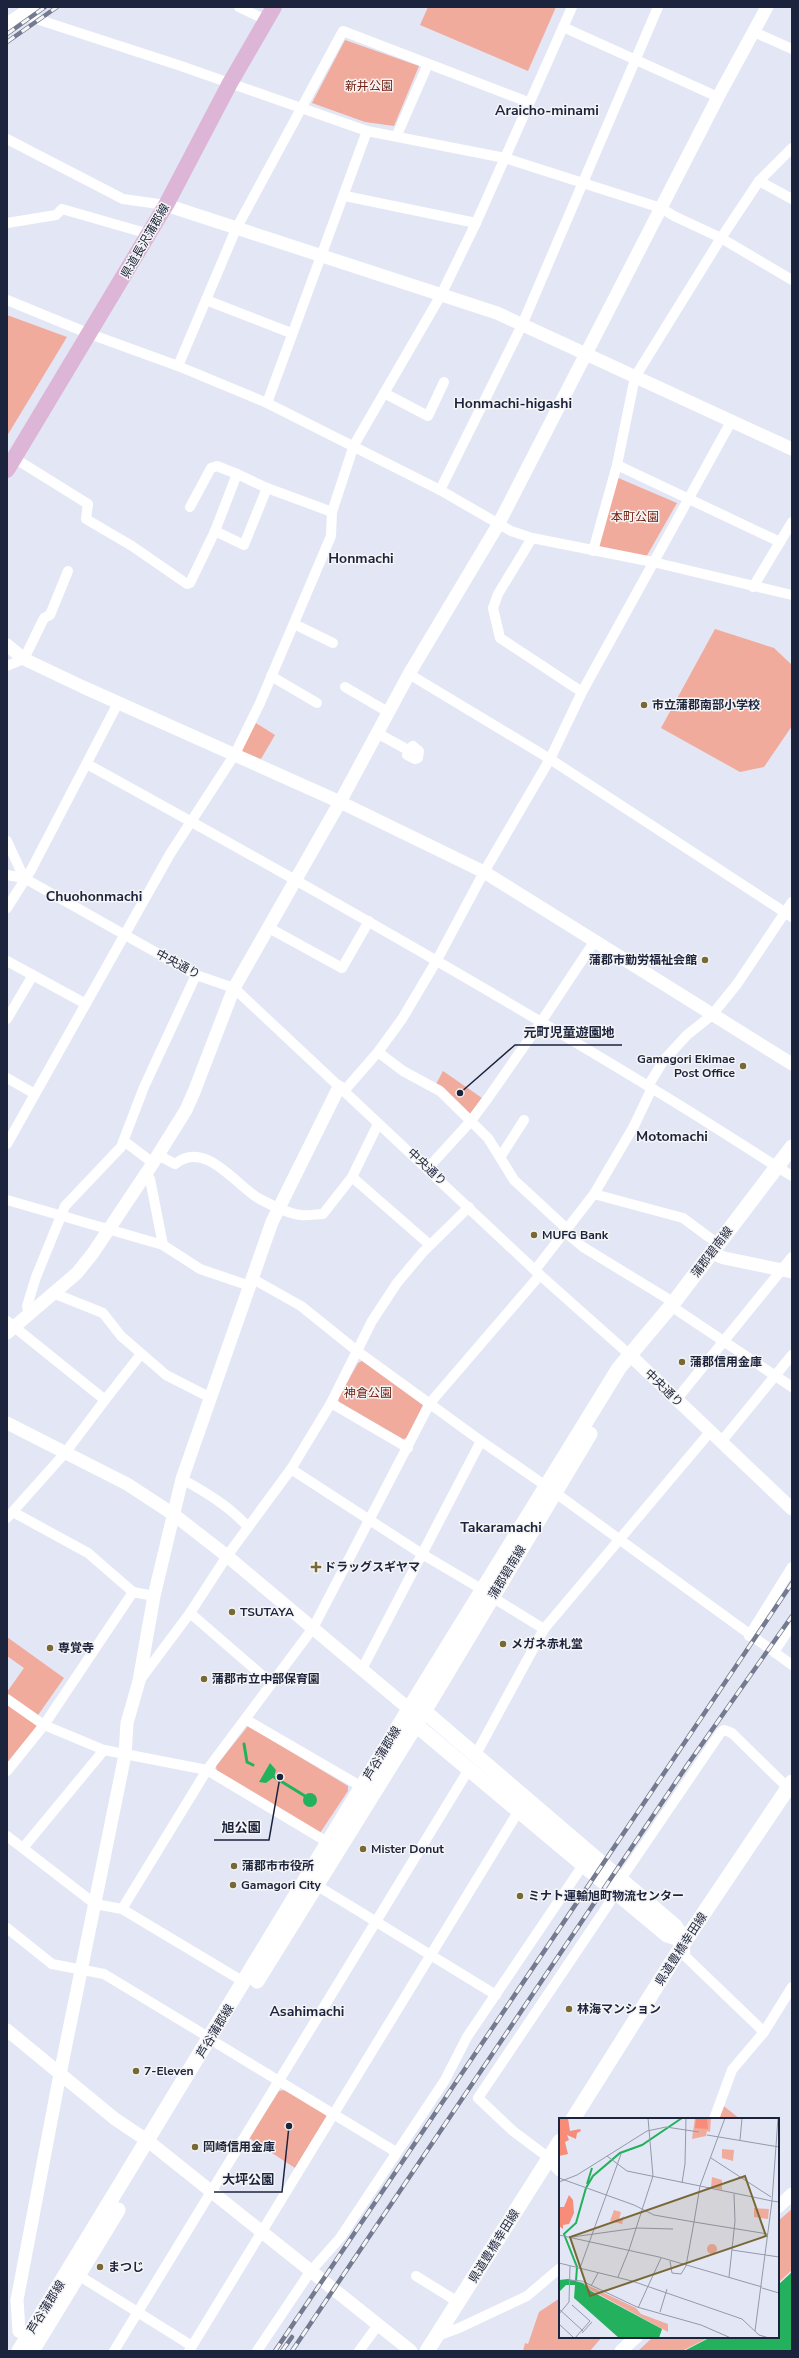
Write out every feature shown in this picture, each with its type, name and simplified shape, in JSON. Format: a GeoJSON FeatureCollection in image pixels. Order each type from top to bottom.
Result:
{"type":"FeatureCollection","features":[{"type":"Feature","properties":{"kind":"main road","name":"県道長沢蒲郡線"},"geometry":{"type":"LineString","coordinates":[[11,464],[166,205],[230,83],[270,14]]}},
{"type":"Feature","properties":{"kind":"main road","name":"蒲郡碧南線"},"geometry":{"type":"LineString","coordinates":[[416,1725],[487,1594],[550,1490],[626,1373],[631,1356],[792,1147]]}},
{"type":"Feature","properties":{"kind":"main road","name":"蒲郡碧南線"},"geometry":{"type":"LineString","coordinates":[[409,1709],[487,1594]]}},
{"type":"Feature","properties":{"kind":"main road"},"geometry":{"type":"LineString","coordinates":[[409,1709],[424,1711]]}},
{"type":"Feature","properties":{"kind":"main road","name":"芦谷蒲郡線"},"geometry":{"type":"LineString","coordinates":[[409,1709],[416,1725],[518,1812],[583,1865],[618,1886]]}},
{"type":"Feature","properties":{"kind":"main road","name":"芦谷蒲郡線"},"geometry":{"type":"LineString","coordinates":[[214,2041],[244,1982],[409,1709]]}},
{"type":"Feature","properties":{"kind":"main road","name":"芦谷蒲郡線"},"geometry":{"type":"LineString","coordinates":[[424,1711],[618,1886],[666,1935],[685,1941]]}},
{"type":"Feature","properties":{"kind":"main road","name":"芦谷蒲郡線"},"geometry":{"type":"LineString","coordinates":[[32,2343],[214,2041],[316,1885],[416,1725]]}},
{"type":"Feature","properties":{"kind":"main road","name":"県道豊橋幸田線"},"geometry":{"type":"LineString","coordinates":[[577,2117],[685,1941],[790,1785]]}},
{"type":"Feature","properties":{"kind":"main road","name":"県道豊橋幸田線"},"geometry":{"type":"LineString","coordinates":[[427,2351],[559,2142]]}},
{"type":"Feature","properties":{"kind":"main road","name":"芦谷蒲郡線"},"geometry":{"type":"LineString","coordinates":[[19,2351],[32,2343],[78,2275],[151,2145]]}},
{"type":"Feature","properties":{"kind":"street"},"geometry":{"type":"LineString","coordinates":[[7,24],[33,7]]}},
{"type":"Feature","properties":{"kind":"street"},"geometry":{"type":"LineString","coordinates":[[239,7],[270,14]]}},
{"type":"Feature","properties":{"kind":"street"},"geometry":{"type":"LineString","coordinates":[[7,1144],[124,934],[190,821],[235,754],[294,624],[330,536],[332,512],[354,445],[441,296],[476,223],[528,102],[572,7]]}},
{"type":"Feature","properties":{"kind":"street"},"geometry":{"type":"LineString","coordinates":[[440,490],[522,325],[658,7]]}},
{"type":"Feature","properties":{"kind":"street"},"geometry":{"type":"LineString","coordinates":[[105,1400],[10,1327],[29,1314],[77,1273],[146,1174],[194,1092],[234,988],[340,802],[409,674],[498,525],[718,97],[767,7]]}},
{"type":"Feature","properties":{"kind":"street"},"geometry":{"type":"LineString","coordinates":[[21,14],[230,83],[367,131],[397,135],[505,158],[661,208],[674,216],[721,238],[792,280]]}},
{"type":"Feature","properties":{"kind":"street"},"geometry":{"type":"LineString","coordinates":[[563,27],[637,59],[718,97]]}},
{"type":"Feature","properties":{"kind":"street"},"geometry":{"type":"LineString","coordinates":[[178,366],[236,229],[343,31],[528,102]]}},
{"type":"Feature","properties":{"kind":"street"},"geometry":{"type":"LineString","coordinates":[[754,32],[792,49]]}},
{"type":"Feature","properties":{"kind":"street"},"geometry":{"type":"LineString","coordinates":[[397,135],[428,64]]}},
{"type":"Feature","properties":{"kind":"street"},"geometry":{"type":"LineString","coordinates":[[267,404],[291,333],[345,196],[367,131]]}},
{"type":"Feature","properties":{"kind":"street"},"geometry":{"type":"LineString","coordinates":[[7,139],[123,199],[166,205],[441,296],[470,303],[732,420],[792,449]]}},
{"type":"Feature","properties":{"kind":"street"},"geometry":{"type":"LineString","coordinates":[[592,551],[617,465],[635,377],[721,238],[759,181],[792,148]]}},
{"type":"Feature","properties":{"kind":"street"},"geometry":{"type":"LineString","coordinates":[[759,181],[792,199]]}},
{"type":"Feature","properties":{"kind":"street"},"geometry":{"type":"LineString","coordinates":[[345,196],[476,223]]}},
{"type":"Feature","properties":{"kind":"street"},"geometry":{"type":"LineString","coordinates":[[7,223],[56,215],[62,209],[149,234]]}},
{"type":"Feature","properties":{"kind":"street"},"geometry":{"type":"LineString","coordinates":[[7,300],[90,334],[178,366],[267,404],[354,445],[440,490],[498,525],[532,538],[653,562],[753,587],[792,595]]}},
{"type":"Feature","properties":{"kind":"street"},"geometry":{"type":"LineString","coordinates":[[206,300],[291,333]]}},
{"type":"Feature","properties":{"kind":"street"},"geometry":{"type":"LineString","coordinates":[[384,393],[428,416],[444,382]]}},
{"type":"Feature","properties":{"kind":"street"},"geometry":{"type":"LineString","coordinates":[[32,2343],[19,2331],[17,2300],[60,2074],[125,1755],[127,1723],[139,1681],[154,1596],[182,1479],[251,1282],[279,1207],[341,1089],[378,1052],[402,1019],[437,960],[484,872],[550,759],[582,692],[732,420]]}},
{"type":"Feature","properties":{"kind":"street"},"geometry":{"type":"LineString","coordinates":[[11,464],[88,504],[86,519],[132,546],[187,584],[190,583],[215,531],[237,474]]}},
{"type":"Feature","properties":{"kind":"street"},"geometry":{"type":"LineString","coordinates":[[617,465],[780,542]]}},
{"type":"Feature","properties":{"kind":"street"},"geometry":{"type":"LineString","coordinates":[[190,507],[204,476],[211,468],[217,466],[267,488],[332,512]]}},
{"type":"Feature","properties":{"kind":"street"},"geometry":{"type":"LineString","coordinates":[[215,531],[244,545],[267,488]]}},
{"type":"Feature","properties":{"kind":"street"},"geometry":{"type":"LineString","coordinates":[[753,587],[792,522]]}},
{"type":"Feature","properties":{"kind":"street"},"geometry":{"type":"LineString","coordinates":[[532,538],[498,594],[493,608],[500,638],[582,692]]}},
{"type":"Feature","properties":{"kind":"street"},"geometry":{"type":"LineString","coordinates":[[7,666],[24,659],[44,618],[50,615],[68,571]]}},
{"type":"Feature","properties":{"kind":"street"},"geometry":{"type":"LineString","coordinates":[[294,624],[333,643]]}},
{"type":"Feature","properties":{"kind":"street"},"geometry":{"type":"LineString","coordinates":[[7,645],[24,659],[118,703],[340,802],[484,872],[594,942],[792,1064]]}},
{"type":"Feature","properties":{"kind":"street"},"geometry":{"type":"LineString","coordinates":[[409,674],[550,759],[788,915]]}},
{"type":"Feature","properties":{"kind":"street"},"geometry":{"type":"LineString","coordinates":[[271,676],[317,703]]}},
{"type":"Feature","properties":{"kind":"street"},"geometry":{"type":"LineString","coordinates":[[345,687],[388,712]]}},
{"type":"Feature","properties":{"kind":"street"},"geometry":{"type":"LineString","coordinates":[[7,908],[24,878],[31,870],[118,703]]}},
{"type":"Feature","properties":{"kind":"street"},"geometry":{"type":"LineString","coordinates":[[377,733],[408,750]]}},
{"type":"Feature","properties":{"kind":"street"},"geometry":{"type":"LineString","coordinates":[[87,764],[296,879],[437,960],[650,1087],[792,1176]]}},
{"type":"Feature","properties":{"kind":"street"},"geometry":{"type":"LineString","coordinates":[[7,841],[24,878]]}},
{"type":"Feature","properties":{"kind":"street","name":"中央通り"},"geometry":{"type":"LineString","coordinates":[[7,875],[24,878],[196,975],[234,988],[378,1124],[394,1136],[538,1272],[631,1356],[792,1509]]}},
{"type":"Feature","properties":{"kind":"street"},"geometry":{"type":"LineString","coordinates":[[122,1909],[207,1770],[313,1628],[408,1448],[430,1403],[538,1272],[566,1230],[594,1194],[634,1126],[650,1087],[664,1060],[687,1036],[712,1015],[788,915],[792,902]]}},
{"type":"Feature","properties":{"kind":"street"},"geometry":{"type":"LineString","coordinates":[[269,928],[342,968],[369,921]]}},
{"type":"Feature","properties":{"kind":"street"},"geometry":{"type":"LineString","coordinates":[[427,1168],[470,1122],[541,1022],[594,942]]}},
{"type":"Feature","properties":{"kind":"street"},"geometry":{"type":"LineString","coordinates":[[7,960],[86,1004]]}},
{"type":"Feature","properties":{"kind":"street"},"geometry":{"type":"LineString","coordinates":[[7,1019],[32,975]]}},
{"type":"Feature","properties":{"kind":"street"},"geometry":{"type":"LineString","coordinates":[[29,1314],[27,1306],[36,1277],[60,1216],[65,1206],[121,1147],[144,1087],[196,975]]}},
{"type":"Feature","properties":{"kind":"street"},"geometry":{"type":"LineString","coordinates":[[378,1052],[403,1070],[440,1091],[488,1138],[501,1156],[514,1180],[583,1247],[672,1304],[792,1388]]}},
{"type":"Feature","properties":{"kind":"street"},"geometry":{"type":"LineString","coordinates":[[7,1078],[35,1094]]}},
{"type":"Feature","properties":{"kind":"street"},"geometry":{"type":"LineString","coordinates":[[501,1156],[524,1120]]}},
{"type":"Feature","properties":{"kind":"street"},"geometry":{"type":"LineString","coordinates":[[124,1141],[155,1159],[175,1164],[184,1157],[192,1155],[204,1158],[258,1198],[300,1215],[323,1214],[352,1177],[378,1124]]}},
{"type":"Feature","properties":{"kind":"street"},"geometry":{"type":"LineString","coordinates":[[146,1174],[150,1179],[163,1245]]}},
{"type":"Feature","properties":{"kind":"street"},"geometry":{"type":"LineString","coordinates":[[352,1177],[430,1245]]}},
{"type":"Feature","properties":{"kind":"street"},"geometry":{"type":"LineString","coordinates":[[594,1194],[683,1218],[724,1258],[787,1271]]}},
{"type":"Feature","properties":{"kind":"street"},"geometry":{"type":"LineString","coordinates":[[7,1200],[163,1245],[200,1269],[251,1282],[289,1298],[481,1441],[749,1636],[792,1665]]}},
{"type":"Feature","properties":{"kind":"street"},"geometry":{"type":"LineString","coordinates":[[139,1681],[190,1613],[227,1556],[290,1469],[330,1403],[357,1350],[397,1283],[430,1245],[469,1207]]}},
{"type":"Feature","properties":{"kind":"street"},"geometry":{"type":"LineString","coordinates":[[676,1400],[787,1271],[792,1257]]}},
{"type":"Feature","properties":{"kind":"street"},"geometry":{"type":"LineString","coordinates":[[53,1293],[103,1312],[121,1336],[166,1375],[211,1398]]}},
{"type":"Feature","properties":{"kind":"street"},"geometry":{"type":"LineString","coordinates":[[142,1354],[65,1453],[10,1515],[88,1553],[133,1592],[154,1596]]}},
{"type":"Feature","properties":{"kind":"street"},"geometry":{"type":"LineString","coordinates":[[721,1442],[792,1355]]}},
{"type":"Feature","properties":{"kind":"street"},"geometry":{"type":"LineString","coordinates":[[330,1403],[408,1448]]}},
{"type":"Feature","properties":{"kind":"street"},"geometry":{"type":"LineString","coordinates":[[7,1423],[127,1484],[173,1514],[227,1556],[409,1709]]}},
{"type":"Feature","properties":{"kind":"street"},"geometry":{"type":"LineString","coordinates":[[475,1756],[544,1629],[710,1432]]}},
{"type":"Feature","properties":{"kind":"street"},"geometry":{"type":"LineString","coordinates":[[362,1669],[481,1441]]}},
{"type":"Feature","properties":{"kind":"street"},"geometry":{"type":"LineString","coordinates":[[290,1469],[422,1554],[544,1629]]}},
{"type":"Feature","properties":{"kind":"street"},"geometry":{"type":"LineString","coordinates":[[182,1479],[222,1502],[235,1512],[248,1528]]}},
{"type":"Feature","properties":{"kind":"street"},"geometry":{"type":"LineString","coordinates":[[749,1636],[792,1567]]}},
{"type":"Feature","properties":{"kind":"street"},"geometry":{"type":"LineString","coordinates":[[7,1771],[44,1725],[133,1592]]}},
{"type":"Feature","properties":{"kind":"street"},"geometry":{"type":"LineString","coordinates":[[190,1613],[271,1683]]}},
{"type":"Feature","properties":{"kind":"street"},"geometry":{"type":"LineString","coordinates":[[774,1652],[792,1626]]}},
{"type":"Feature","properties":{"kind":"street"},"geometry":{"type":"LineString","coordinates":[[7,1699],[44,1725],[104,1750],[207,1770],[328,1843]]}},
{"type":"Feature","properties":{"kind":"street"},"geometry":{"type":"LineString","coordinates":[[245,1719],[362,1788]]}},
{"type":"Feature","properties":{"kind":"street"},"geometry":{"type":"LineString","coordinates":[[559,2169],[549,2158],[513,2131],[478,2098],[721,1732],[724,1730],[732,1733],[790,1785]]}},
{"type":"Feature","properties":{"kind":"street"},"geometry":{"type":"LineString","coordinates":[[23,1848],[104,1750]]}},
{"type":"Feature","properties":{"kind":"street"},"geometry":{"type":"LineString","coordinates":[[114,2351],[469,1769]]}},
{"type":"Feature","properties":{"kind":"street"},"geometry":{"type":"LineString","coordinates":[[78,2275],[137,2312],[190,2349],[518,1812]]}},
{"type":"Feature","properties":{"kind":"street"},"geometry":{"type":"LineString","coordinates":[[7,1836],[95,1904],[122,1909],[244,1982]]}},
{"type":"Feature","properties":{"kind":"street"},"geometry":{"type":"LineString","coordinates":[[257,2351],[310,2272],[340,2238],[445,2080],[467,2037],[583,1865]]}},
{"type":"Feature","properties":{"kind":"street"},"geometry":{"type":"LineString","coordinates":[[316,1885],[496,1995]]}},
{"type":"Feature","properties":{"kind":"street"},"geometry":{"type":"LineString","coordinates":[[7,1928],[52,1964],[104,1974],[396,2152]]}},
{"type":"Feature","properties":{"kind":"street"},"geometry":{"type":"LineString","coordinates":[[685,1941],[685,1956],[764,2032]]}},
{"type":"Feature","properties":{"kind":"street"},"geometry":{"type":"LineString","coordinates":[[714,2118],[732,2070],[764,2032],[792,1987]]}},
{"type":"Feature","properties":{"kind":"street"},"geometry":{"type":"LineString","coordinates":[[7,2030],[115,2119],[151,2145],[411,2351]]}},
{"type":"Feature","properties":{"kind":"street"},"geometry":{"type":"LineString","coordinates":[[779,2205],[792,2194]]}},
{"type":"Feature","properties":{"kind":"street"},"geometry":{"type":"LineString","coordinates":[[437,2336],[459,2328],[527,2296],[559,2269]]}},
{"type":"Feature","properties":{"kind":"street"},"geometry":{"type":"LineString","coordinates":[[416,2276],[458,2302]]}},
{"type":"Feature","properties":{"kind":"street"},"geometry":{"type":"LineString","coordinates":[[360,2351],[378,2325]]}},
{"type":"Feature","properties":{"kind":"street"},"geometry":{"type":"LineString","coordinates":[[621,2351],[635,2338]]}},
{"type":"Feature","properties":{"kind":"green space"},"geometry":{"type":"Polygon","coordinates":[[[428,7],[556,7],[528,71],[420,25],[428,7]]]}},
{"type":"Feature","properties":{"kind":"green space","name":"新井公園"},"geometry":{"type":"Polygon","coordinates":[[[345,40],[419,66],[394,126],[365,122],[312,103],[345,40]]]}},
{"type":"Feature","properties":{"kind":"green space"},"geometry":{"type":"Polygon","coordinates":[[[7,315],[67,337],[7,436],[7,315]]]}},
{"type":"Feature","properties":{"kind":"green space","name":"本町公園"},"geometry":{"type":"Polygon","coordinates":[[[616,477],[677,503],[645,559],[596,550],[616,477]]]}},
{"type":"Feature","properties":{"kind":"green space"},"geometry":{"type":"Polygon","coordinates":[[[715,629],[774,648],[792,665],[792,726],[764,767],[740,772],[661,728],[715,629]]]}},
{"type":"Feature","properties":{"kind":"green space"},"geometry":{"type":"Polygon","coordinates":[[[256,723],[275,735],[261,759],[241,751],[256,723]]]}},
{"type":"Feature","properties":{"kind":"green space"},"geometry":{"type":"Polygon","coordinates":[[[443,1071],[482,1098],[466,1121],[435,1086],[443,1071]]]}},
{"type":"Feature","properties":{"kind":"green space","name":"神倉公園"},"geometry":{"type":"Polygon","coordinates":[[[362,1361],[423,1405],[407,1438],[403,1439],[339,1402],[338,1399],[358,1363],[362,1361]]]}},
{"type":"Feature","properties":{"kind":"green space"},"geometry":{"type":"Polygon","coordinates":[[[7,1637],[64,1678],[36,1718],[7,1697],[7,1692],[24,1668],[7,1656],[7,1637]]]}},
{"type":"Feature","properties":{"kind":"green space"},"geometry":{"type":"Polygon","coordinates":[[[7,1699],[44,1725],[7,1771],[7,1699]]]}},
{"type":"Feature","properties":{"kind":"green space"},"geometry":{"type":"Polygon","coordinates":[[[248,1726],[348,1786],[348,1791],[320,1833],[217,1772],[216,1766],[248,1726]]]}},
{"type":"Feature","properties":{"kind":"green space"},"geometry":{"type":"Polygon","coordinates":[[[284,2090],[329,2113],[295,2168],[249,2138],[279,2091],[284,2090]]]}},
{"type":"Feature","properties":{"kind":"green space"},"geometry":{"type":"Polygon","coordinates":[[[720,2103],[739,2118],[714,2118],[720,2103]]]}},
{"type":"Feature","properties":{"kind":"green space"},"geometry":{"type":"Polygon","coordinates":[[[792,2209],[792,2270],[779,2282],[779,2220],[792,2209]]]}},
{"type":"Feature","properties":{"kind":"green space"},"geometry":{"type":"Polygon","coordinates":[[[559,2299],[559,2338],[601,2338],[590,2351],[523,2351],[525,2343],[528,2344],[539,2312],[559,2299]]]}},
{"type":"Feature","properties":{"kind":"green space"},"geometry":{"type":"Polygon","coordinates":[[[652,2338],[708,2338],[682,2351],[638,2351],[652,2338]]]}},
{"type":"Feature","properties":{"kind":"shaded area"},"geometry":{"type":"Polygon","coordinates":[[[270,1763],[276,1770],[274,1777],[266,1783],[259,1782],[270,1763]]]}},
{"type":"Feature","properties":{"kind":"shaded area"},"geometry":{"type":"Polygon","coordinates":[[[310,1793],[315,1795],[317,1800],[315,1805],[310,1807],[305,1805],[303,1800],[305,1795],[310,1793]]]}},
{"type":"Feature","properties":{"kind":"shaded area"},"geometry":{"type":"Polygon","coordinates":[[[792,2272],[792,2351],[684,2351],[709,2338],[779,2338],[779,2284],[792,2272]]]}},
{"type":"Feature","properties":{"kind":"waterway"},"geometry":{"type":"LineString","coordinates":[[244,1744],[247,1762],[253,1765]]}},
{"type":"Feature","properties":{"kind":"waterway"},"geometry":{"type":"LineString","coordinates":[[274,1777],[305,1796]]}},
{"type":"Feature","properties":{"kind":"railway"},"geometry":{"type":"LineString","coordinates":[[7,34],[45,7]]}},
{"type":"Feature","properties":{"kind":"railway"},"geometry":{"type":"LineString","coordinates":[[7,42],[57,7]]}},
{"type":"Feature","properties":{"kind":"railway"},"geometry":{"type":"LineString","coordinates":[[275,2351],[792,1583]]}},
{"type":"Feature","properties":{"kind":"railway"},"geometry":{"type":"LineString","coordinates":[[292,2351],[688,1764],[792,1616]]}},
{"type":"Feature","properties":{"kind":"railway"},"geometry":{"type":"LineString","coordinates":[[282,2351],[292,2337]]}},
{"type":"Feature","properties":{"kind":"place","name":"市立蒲郡南部小学校"},"geometry":{"type":"Point","coordinates":[644,705]}},
{"type":"Feature","properties":{"kind":"place","name":"蒲郡市勤労福祉会館"},"geometry":{"type":"Point","coordinates":[705,960]}},
{"type":"Feature","properties":{"kind":"place","name":"Gamagori Ekimae Post Office"},"geometry":{"type":"Point","coordinates":[743,1066]}},
{"type":"Feature","properties":{"kind":"place","name":"元町児童遊園地"},"geometry":{"type":"Point","coordinates":[460,1093]}},
{"type":"Feature","properties":{"kind":"place","name":"MUFG Bank"},"geometry":{"type":"Point","coordinates":[534,1235]}},
{"type":"Feature","properties":{"kind":"place","name":"蒲郡信用金庫"},"geometry":{"type":"Point","coordinates":[682,1362]}},
{"type":"Feature","properties":{"kind":"place","name":"ドラッグスギヤマ"},"geometry":{"type":"Point","coordinates":[316,1567]}},
{"type":"Feature","properties":{"kind":"place","name":"TSUTAYA"},"geometry":{"type":"Point","coordinates":[232,1612]}},
{"type":"Feature","properties":{"kind":"place","name":"メガネ赤札堂"},"geometry":{"type":"Point","coordinates":[503,1644]}},
{"type":"Feature","properties":{"kind":"place","name":"専覚寺"},"geometry":{"type":"Point","coordinates":[50,1648]}},
{"type":"Feature","properties":{"kind":"place","name":"蒲郡市立中部保育園"},"geometry":{"type":"Point","coordinates":[204,1679]}},
{"type":"Feature","properties":{"kind":"place","name":"旭公園"},"geometry":{"type":"Point","coordinates":[280,1777]}},
{"type":"Feature","properties":{"kind":"place","name":"Mister Donut"},"geometry":{"type":"Point","coordinates":[363,1849]}},
{"type":"Feature","properties":{"kind":"place","name":"蒲郡市市役所"},"geometry":{"type":"Point","coordinates":[234,1866]}},
{"type":"Feature","properties":{"kind":"place","name":"Gamagori City"},"geometry":{"type":"Point","coordinates":[233,1885]}},
{"type":"Feature","properties":{"kind":"place","name":"ミナト運輸旭町物流センター"},"geometry":{"type":"Point","coordinates":[520,1896]}},
{"type":"Feature","properties":{"kind":"place","name":"林海マンション"},"geometry":{"type":"Point","coordinates":[569,2009]}},
{"type":"Feature","properties":{"kind":"place","name":"7-Eleven"},"geometry":{"type":"Point","coordinates":[136,2071]}},
{"type":"Feature","properties":{"kind":"place","name":"大坪公園"},"geometry":{"type":"Point","coordinates":[289,2126]}},
{"type":"Feature","properties":{"kind":"place","name":"岡崎信用金庫"},"geometry":{"type":"Point","coordinates":[195,2147]}},
{"type":"Feature","properties":{"kind":"place","name":"まつじ"},"geometry":{"type":"Point","coordinates":[100,2267]}},
{"type":"Feature","properties":{"kind":"district","name":"Araicho-minami"},"geometry":{"type":"Point","coordinates":[547,110]}},
{"type":"Feature","properties":{"kind":"district","name":"Honmachi-higashi"},"geometry":{"type":"Point","coordinates":[513,403]}},
{"type":"Feature","properties":{"kind":"district","name":"Honmachi"},"geometry":{"type":"Point","coordinates":[361,558]}},
{"type":"Feature","properties":{"kind":"district","name":"Chuohonmachi"},"geometry":{"type":"Point","coordinates":[94,896]}},
{"type":"Feature","properties":{"kind":"district","name":"Motomachi"},"geometry":{"type":"Point","coordinates":[672,1136]}},
{"type":"Feature","properties":{"kind":"district","name":"Takaramachi"},"geometry":{"type":"Point","coordinates":[501,1527]}},
{"type":"Feature","properties":{"kind":"district","name":"Asahimachi"},"geometry":{"type":"Point","coordinates":[307,2011]}}]}
